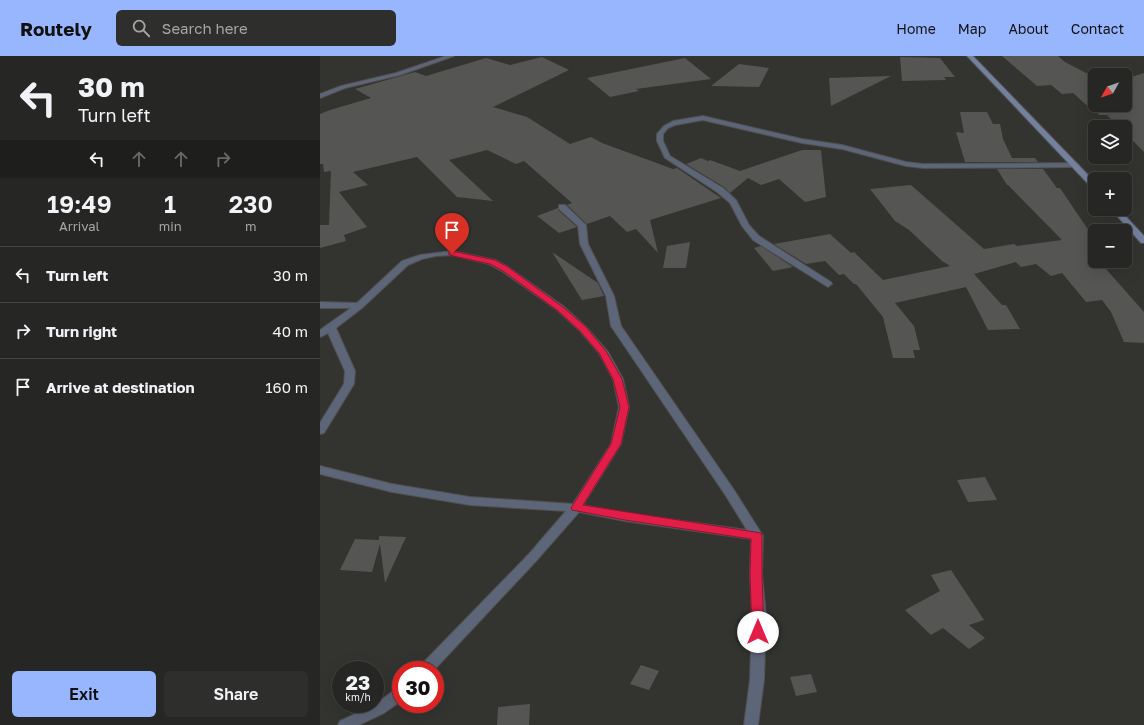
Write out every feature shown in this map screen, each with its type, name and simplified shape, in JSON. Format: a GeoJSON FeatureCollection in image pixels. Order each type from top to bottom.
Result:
{"type":"FeatureCollection","features":[{"type":"Feature","properties":{"kind":"street"},"geometry":{"type":"LineString","coordinates":[[320,96],[343,87],[398,74],[451,56]]}},
{"type":"Feature","properties":{"kind":"street"},"geometry":{"type":"LineString","coordinates":[[970,56],[1088,178]]}},
{"type":"Feature","properties":{"kind":"street"},"geometry":{"type":"LineString","coordinates":[[828,284],[756,238],[746,226],[733,202],[724,194],[667,157],[660,141],[660,134],[666,127],[674,123],[693,119],[717,120],[802,141],[842,147],[895,162],[923,166],[1076,165]]}},
{"type":"Feature","properties":{"kind":"street"},"geometry":{"type":"LineString","coordinates":[[562,207],[582,225],[584,244],[610,296],[616,326],[730,493],[757,536],[756,575],[759,616],[757,672],[752,725]]}},
{"type":"Feature","properties":{"kind":"street"},"geometry":{"type":"LineString","coordinates":[[1121,216],[1144,241]]}},
{"type":"Feature","properties":{"kind":"street"},"geometry":{"type":"LineString","coordinates":[[320,334],[331,328],[359,306],[405,263],[425,256],[452,254],[492,262],[505,269],[560,308],[583,329],[603,352],[618,379],[624,407],[616,444],[576,508],[533,557],[434,661]]}},
{"type":"Feature","properties":{"kind":"street"},"geometry":{"type":"LineString","coordinates":[[320,305],[359,306]]}},
{"type":"Feature","properties":{"kind":"street"},"geometry":{"type":"LineString","coordinates":[[320,431],[349,384],[351,378],[350,371],[331,328]]}},
{"type":"Feature","properties":{"kind":"street"},"geometry":{"type":"LineString","coordinates":[[320,470],[392,488],[470,501],[576,508],[625,517],[757,536]]}},
{"type":"Feature","properties":{"kind":"street"},"geometry":{"type":"LineString","coordinates":[[345,725],[379,709],[392,700]]}},
{"type":"Feature","properties":{"kind":"building"},"geometry":{"type":"Polygon","coordinates":[[[1002,56],[1058,56],[1065,62],[1088,74],[1088,106],[1073,93],[1062,94],[1051,85],[1037,86],[1002,56]]]}},
{"type":"Feature","properties":{"kind":"building"},"geometry":{"type":"Polygon","coordinates":[[[542,57],[569,70],[493,107],[527,117],[570,144],[591,137],[602,143],[673,169],[677,168],[721,198],[650,220],[658,253],[636,229],[627,232],[610,216],[587,224],[567,205],[572,203],[524,161],[516,164],[487,150],[449,160],[493,201],[457,197],[417,157],[353,172],[368,185],[339,192],[367,227],[344,235],[346,241],[320,248],[320,225],[329,225],[331,171],[324,172],[323,164],[320,164],[320,114],[371,98],[355,89],[415,72],[426,76],[486,58],[510,65],[542,57]]]}},
{"type":"Feature","properties":{"kind":"building"},"geometry":{"type":"Polygon","coordinates":[[[900,57],[940,58],[955,77],[944,77],[946,80],[902,81],[900,57]]]}},
{"type":"Feature","properties":{"kind":"building"},"geometry":{"type":"Polygon","coordinates":[[[685,58],[711,79],[636,89],[639,91],[610,97],[587,78],[685,58]]]}},
{"type":"Feature","properties":{"kind":"building"},"geometry":{"type":"Polygon","coordinates":[[[739,64],[769,68],[759,87],[711,86],[739,64]]]}},
{"type":"Feature","properties":{"kind":"building"},"geometry":{"type":"Polygon","coordinates":[[[1144,73],[1144,152],[1132,140],[1132,120],[1112,120],[1107,115],[1099,115],[1097,112],[1132,112],[1132,77],[1144,73]]]}},
{"type":"Feature","properties":{"kind":"building"},"geometry":{"type":"Polygon","coordinates":[[[891,76],[831,106],[829,78],[891,76]]]}},
{"type":"Feature","properties":{"kind":"building"},"geometry":{"type":"Polygon","coordinates":[[[960,112],[987,112],[993,124],[1000,124],[1003,139],[1012,158],[1035,158],[1038,162],[965,162],[956,132],[964,133],[960,112]]]}},
{"type":"Feature","properties":{"kind":"building"},"geometry":{"type":"Polygon","coordinates":[[[802,150],[821,150],[826,197],[805,202],[779,179],[761,185],[748,178],[730,193],[724,187],[686,164],[701,158],[740,171],[802,150]]]}},
{"type":"Feature","properties":{"kind":"building"},"geometry":{"type":"Polygon","coordinates":[[[997,169],[1043,169],[1057,188],[1060,188],[1088,228],[1088,268],[1105,268],[1144,312],[1144,343],[1124,342],[1111,312],[1102,300],[1086,302],[1062,273],[1051,276],[1036,264],[1021,267],[1016,262],[974,274],[1002,305],[1006,305],[1020,329],[988,330],[966,287],[895,303],[914,326],[920,350],[913,350],[915,358],[893,358],[883,317],[856,284],[854,284],[844,274],[839,275],[825,261],[806,264],[774,244],[830,234],[851,253],[854,252],[883,280],[950,266],[942,261],[909,230],[895,221],[870,189],[911,185],[984,249],[1014,244],[1017,246],[1062,240],[1007,185],[997,169]]]}},
{"type":"Feature","properties":{"kind":"building"},"geometry":{"type":"Polygon","coordinates":[[[558,208],[558,210],[577,227],[559,233],[537,216],[558,208]]]}},
{"type":"Feature","properties":{"kind":"building"},"geometry":{"type":"Polygon","coordinates":[[[690,242],[686,268],[663,268],[667,246],[690,242]]]}},
{"type":"Feature","properties":{"kind":"building"},"geometry":{"type":"Polygon","coordinates":[[[761,246],[793,267],[773,271],[754,248],[761,246]]]}},
{"type":"Feature","properties":{"kind":"building"},"geometry":{"type":"Polygon","coordinates":[[[552,252],[598,283],[604,296],[582,300],[552,252]]]}},
{"type":"Feature","properties":{"kind":"building"},"geometry":{"type":"Polygon","coordinates":[[[985,477],[997,500],[968,502],[957,480],[985,477]]]}},
{"type":"Feature","properties":{"kind":"building"},"geometry":{"type":"Polygon","coordinates":[[[379,536],[406,537],[385,583],[380,544],[372,572],[340,570],[355,539],[379,540],[379,536]]]}},
{"type":"Feature","properties":{"kind":"building"},"geometry":{"type":"Polygon","coordinates":[[[951,570],[984,620],[969,625],[985,638],[969,649],[943,628],[931,635],[905,610],[940,591],[931,575],[951,570]]]}},
{"type":"Feature","properties":{"kind":"building"},"geometry":{"type":"Polygon","coordinates":[[[641,665],[659,671],[649,690],[630,684],[641,665]]]}},
{"type":"Feature","properties":{"kind":"building"},"geometry":{"type":"Polygon","coordinates":[[[811,674],[817,692],[796,696],[790,677],[811,674]]]}},
{"type":"Feature","properties":{"kind":"building"},"geometry":{"type":"Polygon","coordinates":[[[530,704],[529,725],[497,725],[498,707],[530,704]]]}},
{"type":"Feature","properties":{"kind":"route"},"geometry":{"type":"LineString","coordinates":[[452,254],[471,256],[492,262],[505,269],[560,308],[583,329],[603,352],[618,379],[624,407],[616,444],[576,508],[625,517],[757,536],[756,575],[759,616],[758,632]]}}]}
